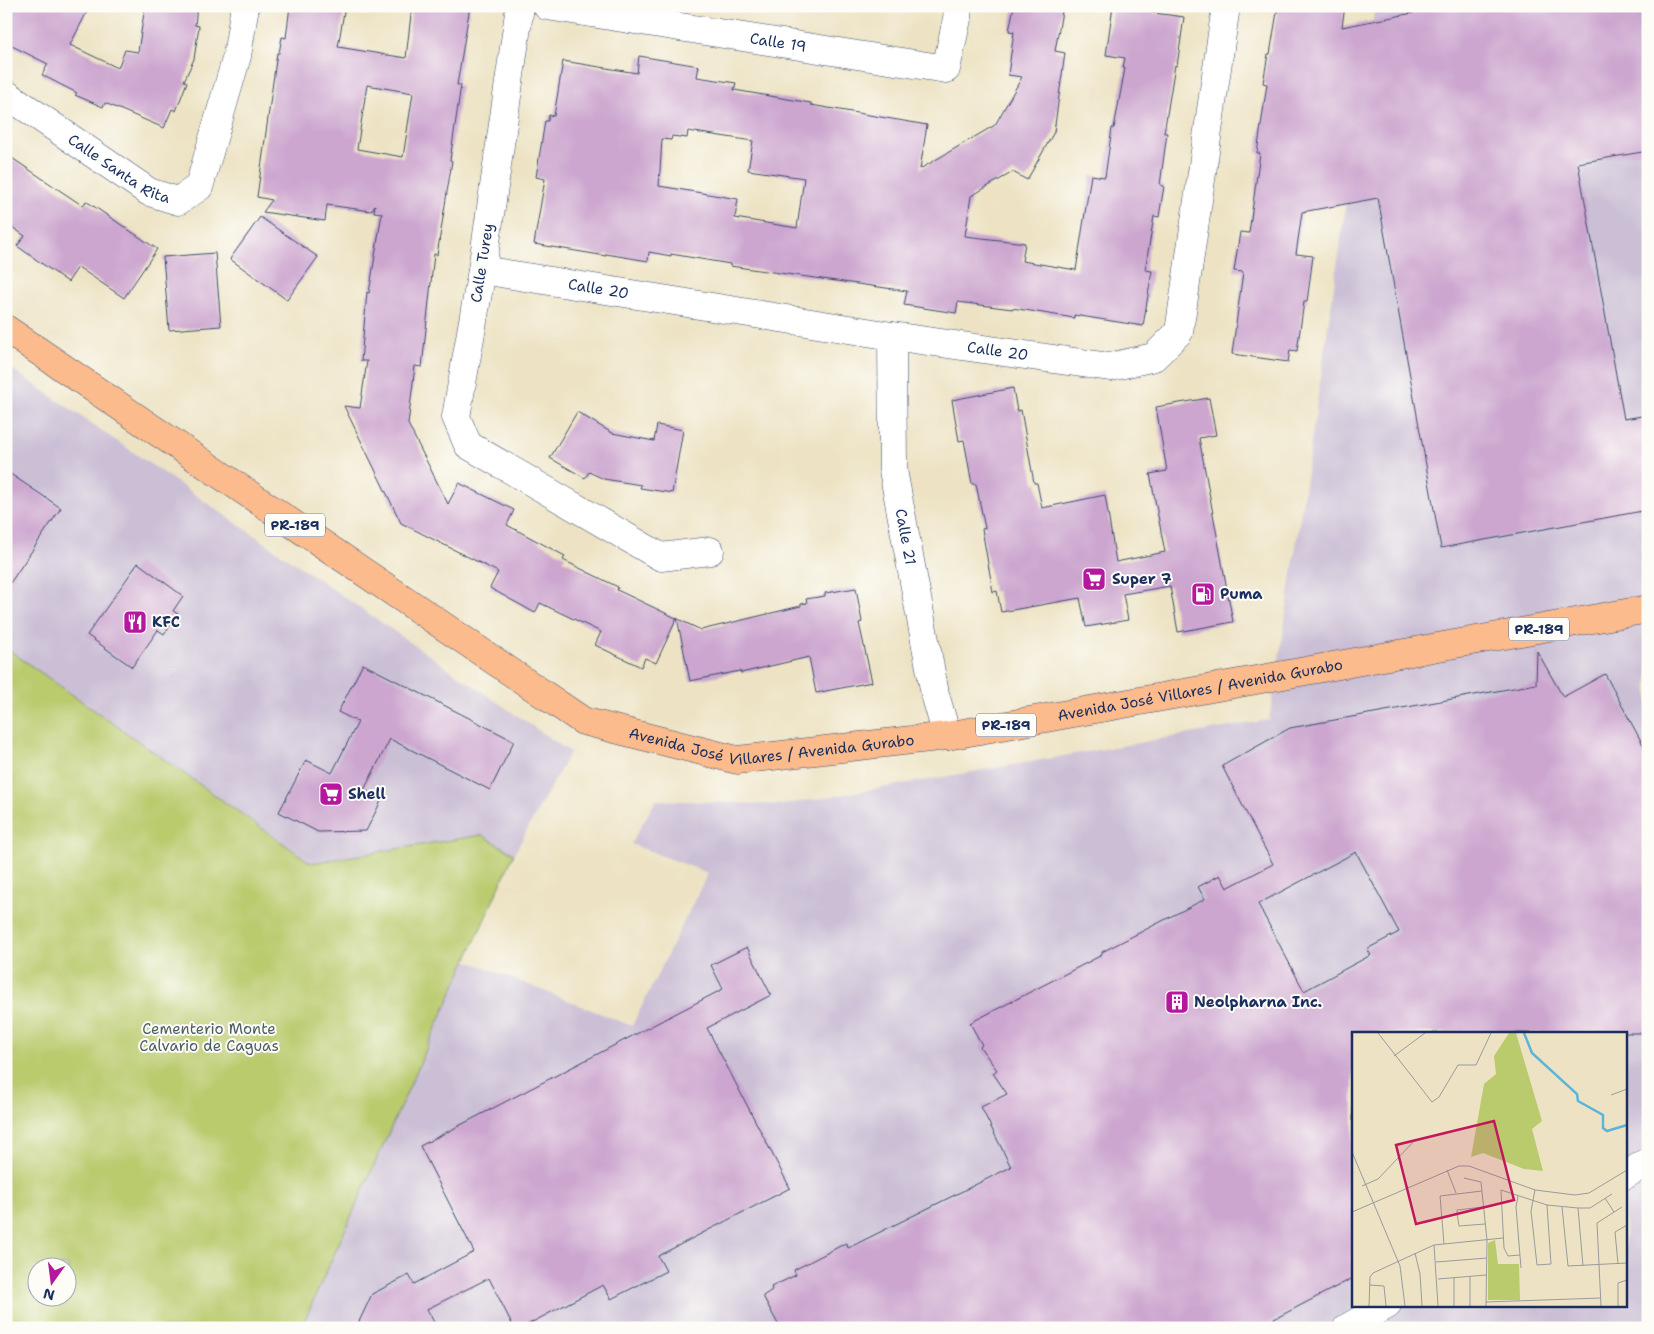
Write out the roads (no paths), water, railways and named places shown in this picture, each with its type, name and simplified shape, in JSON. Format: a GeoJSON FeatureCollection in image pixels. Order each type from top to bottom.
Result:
{"type":"FeatureCollection","features":[{"type":"Feature","properties":{"kind":"main road","name":"Avenida José Villares / Avenida Gurabo"},"geometry":{"type":"LineString","coordinates":[[6,330],[583,721],[738,760],[947,736],[1648,609]]}},
{"type":"Feature","properties":{"kind":"street","name":"Calle Santa Rita"},"geometry":{"type":"LineString","coordinates":[[6,94],[149,192],[178,201],[198,187],[237,56],[245,6]]}},
{"type":"Feature","properties":{"kind":"street","name":"Calle Turey"},"geometry":{"type":"LineString","coordinates":[[520,6],[482,270],[456,417],[468,445],[661,557],[710,551]]}},
{"type":"Feature","properties":{"kind":"street","name":"Calle 19"},"geometry":{"type":"LineString","coordinates":[[547,6],[946,69],[958,6]]}},
{"type":"Feature","properties":{"kind":"street","name":"Calle 20"},"geometry":{"type":"LineString","coordinates":[[482,270],[892,336],[1110,367],[1154,357],[1179,332],[1226,6]]}},
{"type":"Feature","properties":{"kind":"street","name":"Calle 21"},"geometry":{"type":"LineString","coordinates":[[892,336],[893,470],[935,694],[947,736]]}},
{"type":"Feature","properties":{"kind":"street"},"geometry":{"type":"LineString","coordinates":[[1626,1174],[1648,1162]]}},
{"type":"Feature","properties":{"kind":"street"},"geometry":{"type":"LineString","coordinates":[[1346,1328],[1386,1306]]}},
{"type":"Feature","properties":{"kind":"place","name":"Super 7"},"geometry":{"type":"Point","coordinates":[1094,579]}},
{"type":"Feature","properties":{"kind":"place","name":"Puma"},"geometry":{"type":"Point","coordinates":[1203,594]}},
{"type":"Feature","properties":{"kind":"place","name":"KFC"},"geometry":{"type":"Point","coordinates":[135,622]}},
{"type":"Feature","properties":{"kind":"place","name":"Shell"},"geometry":{"type":"Point","coordinates":[331,794]}},
{"type":"Feature","properties":{"kind":"place","name":"Neolpharna Inc."},"geometry":{"type":"Point","coordinates":[1177,1002]}},
{"type":"Feature","properties":{"kind":"park label","name":"Cementerio Monte Calvario de Caguas"},"geometry":{"type":"Point","coordinates":[209,1038]}}]}
